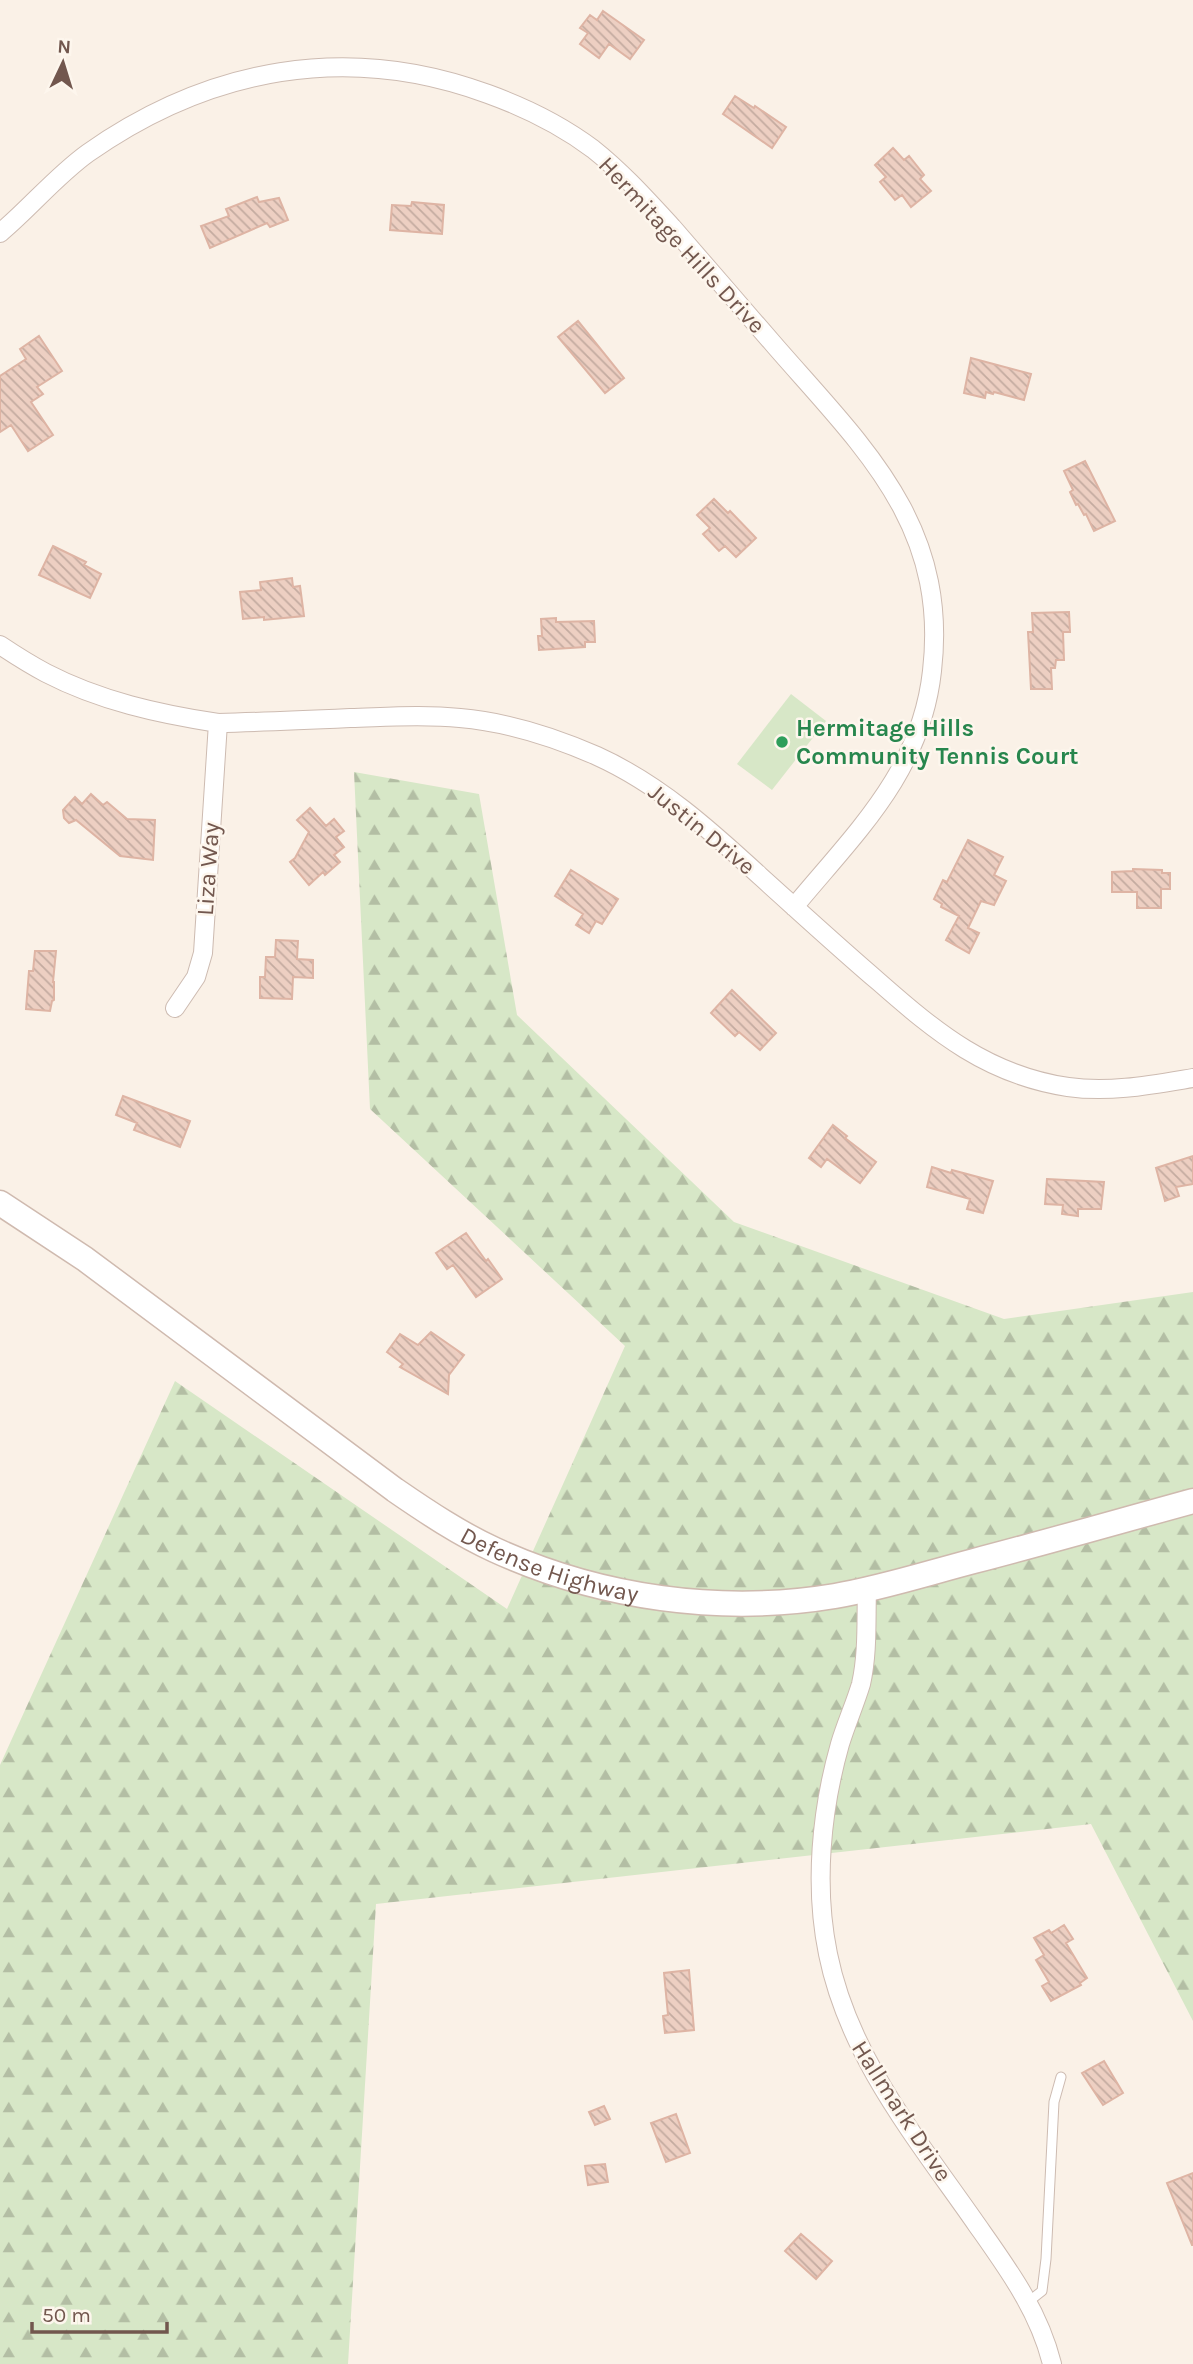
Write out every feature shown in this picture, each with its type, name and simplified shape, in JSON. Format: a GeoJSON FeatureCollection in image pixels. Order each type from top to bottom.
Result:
{"type":"FeatureCollection","features":[{"type":"Feature","properties":{"kind":"main road","name":"Defense Highway"},"geometry":{"type":"LineString","coordinates":[[0,1203],[85,1259],[395,1490],[444,1523],[493,1549],[580,1581],[629,1593],[704,1602],[773,1603],[838,1596],[1193,1501]]}},
{"type":"Feature","properties":{"kind":"street","name":"Hermitage Hills Drive"},"geometry":{"type":"LineString","coordinates":[[0,233],[85,155],[152,114],[232,82],[269,73],[309,68],[375,68],[418,74],[467,86],[535,113],[591,147],[615,168],[691,249],[863,447],[882,472],[908,517],[929,581],[934,616],[932,673],[926,708],[913,748],[879,805],[794,907]]}},
{"type":"Feature","properties":{"kind":"street","name":"Justin Drive"},"geometry":{"type":"LineString","coordinates":[[0,645],[46,673],[90,693],[139,709],[218,723],[413,716],[461,718],[508,726],[556,740],[598,756],[670,798],[939,1033],[986,1061],[1025,1077],[1066,1087],[1100,1090],[1135,1088],[1193,1078]]}},
{"type":"Feature","properties":{"kind":"street","name":"Liza Way"},"geometry":{"type":"LineString","coordinates":[[175,1008],[196,977],[203,953],[218,723]]}},
{"type":"Feature","properties":{"kind":"street","name":"Hallmark Drive"},"geometry":{"type":"LineString","coordinates":[[867,1589],[866,1648],[861,1683],[840,1746],[826,1810],[821,1858],[821,1905],[828,1954],[846,2019],[863,2056],[887,2096],[1008,2269],[1028,2302],[1046,2342],[1052,2364]]}},
{"type":"Feature","properties":{"kind":"lane"},"geometry":{"type":"LineString","coordinates":[[1028,2302],[1042,2291],[1054,2102],[1061,2077]]}},
{"type":"Feature","properties":{"kind":"green space","name":"Hermitage Hills Community Tennis Court"},"geometry":{"type":"Polygon","coordinates":[[[791,694],[826,721],[772,790],[737,764],[791,694]]]}},
{"type":"Feature","properties":{"kind":"green space"},"geometry":{"type":"Polygon","coordinates":[[[354,772],[479,794],[517,1015],[734,1222],[1004,1319],[1193,1292],[1193,2021],[1091,1824],[376,1904],[348,2364],[0,2364],[0,1765],[175,1381],[507,1609],[625,1346],[370,1109],[354,772]]]}},
{"type":"Feature","properties":{"kind":"building"},"geometry":{"type":"Polygon","coordinates":[[[603,11],[644,40],[630,59],[609,44],[599,58],[580,44],[588,33],[580,28],[590,15],[597,20],[603,11]]]}},
{"type":"Feature","properties":{"kind":"building"},"geometry":{"type":"Polygon","coordinates":[[[735,96],[786,127],[772,148],[723,114],[735,96]]]}},
{"type":"Feature","properties":{"kind":"building"},"geometry":{"type":"Polygon","coordinates":[[[893,148],[904,160],[909,156],[924,175],[920,179],[931,191],[911,207],[902,195],[895,200],[880,182],[886,177],[875,165],[893,148]]]}},
{"type":"Feature","properties":{"kind":"building"},"geometry":{"type":"Polygon","coordinates":[[[257,197],[259,202],[279,198],[288,220],[270,227],[267,223],[210,248],[201,226],[229,216],[226,209],[257,197]]]}},
{"type":"Feature","properties":{"kind":"building"},"geometry":{"type":"Polygon","coordinates":[[[412,202],[444,205],[442,234],[390,230],[392,205],[411,206],[412,202]]]}},
{"type":"Feature","properties":{"kind":"building"},"geometry":{"type":"Polygon","coordinates":[[[578,321],[624,378],[605,393],[558,337],[578,321]]]}},
{"type":"Feature","properties":{"kind":"building"},"geometry":{"type":"Polygon","coordinates":[[[39,336],[62,371],[37,387],[43,394],[31,402],[53,435],[28,451],[11,425],[0,432],[0,376],[26,359],[20,349],[39,336]]]}},
{"type":"Feature","properties":{"kind":"building"},"geometry":{"type":"Polygon","coordinates":[[[971,358],[1031,374],[1024,400],[994,392],[986,392],[985,398],[964,393],[971,358]]]}},
{"type":"Feature","properties":{"kind":"building"},"geometry":{"type":"Polygon","coordinates":[[[1085,461],[1115,521],[1094,531],[1086,514],[1076,505],[1070,492],[1073,490],[1064,471],[1085,461]]]}},
{"type":"Feature","properties":{"kind":"building"},"geometry":{"type":"Polygon","coordinates":[[[714,499],[756,538],[736,557],[725,546],[719,551],[703,534],[710,528],[697,515],[714,499]]]}},
{"type":"Feature","properties":{"kind":"building"},"geometry":{"type":"Polygon","coordinates":[[[53,546],[86,562],[84,565],[101,574],[90,598],[39,575],[53,546]]]}},
{"type":"Feature","properties":{"kind":"building"},"geometry":{"type":"Polygon","coordinates":[[[292,578],[293,587],[300,586],[304,616],[243,619],[240,592],[261,590],[260,582],[292,578]]]}},
{"type":"Feature","properties":{"kind":"building"},"geometry":{"type":"Polygon","coordinates":[[[1069,612],[1070,632],[1063,632],[1064,660],[1056,660],[1055,668],[1051,668],[1052,689],[1031,689],[1028,632],[1033,632],[1032,613],[1069,612]]]}},
{"type":"Feature","properties":{"kind":"building"},"geometry":{"type":"Polygon","coordinates":[[[556,618],[556,622],[594,621],[595,642],[585,642],[585,647],[539,650],[541,619],[556,618]]]}},
{"type":"Feature","properties":{"kind":"building"},"geometry":{"type":"Polygon","coordinates":[[[91,794],[103,805],[107,802],[127,819],[155,820],[153,860],[120,856],[76,820],[69,823],[64,818],[63,810],[75,797],[82,804],[91,794]]]}},
{"type":"Feature","properties":{"kind":"building"},"geometry":{"type":"Polygon","coordinates":[[[310,808],[326,826],[334,819],[344,831],[336,837],[344,847],[334,855],[340,862],[309,885],[290,862],[309,832],[297,820],[310,808]]]}},
{"type":"Feature","properties":{"kind":"building"},"geometry":{"type":"Polygon","coordinates":[[[968,840],[1003,857],[994,875],[1006,881],[994,905],[981,901],[968,928],[979,933],[969,953],[946,940],[959,916],[941,907],[942,904],[934,899],[943,880],[947,882],[968,840]]]}},
{"type":"Feature","properties":{"kind":"building"},"geometry":{"type":"Polygon","coordinates":[[[1133,869],[1162,870],[1162,873],[1170,873],[1170,889],[1161,889],[1161,908],[1137,908],[1137,892],[1112,892],[1112,872],[1133,869]]]}},
{"type":"Feature","properties":{"kind":"building"},"geometry":{"type":"Polygon","coordinates":[[[571,870],[618,899],[602,924],[596,921],[589,933],[576,925],[583,914],[555,896],[571,870]]]}},
{"type":"Feature","properties":{"kind":"building"},"geometry":{"type":"Polygon","coordinates":[[[276,940],[298,941],[297,959],[313,960],[313,978],[293,977],[292,999],[260,998],[260,977],[265,977],[266,957],[275,957],[276,940]]]}},
{"type":"Feature","properties":{"kind":"building"},"geometry":{"type":"Polygon","coordinates":[[[35,951],[56,951],[54,1000],[50,1011],[26,1009],[29,971],[33,971],[35,951]]]}},
{"type":"Feature","properties":{"kind":"building"},"geometry":{"type":"Polygon","coordinates":[[[732,990],[776,1033],[760,1050],[739,1032],[735,1036],[711,1013],[732,990]]]}},
{"type":"Feature","properties":{"kind":"building"},"geometry":{"type":"Polygon","coordinates":[[[123,1096],[190,1121],[180,1147],[134,1130],[137,1123],[116,1115],[123,1096]]]}},
{"type":"Feature","properties":{"kind":"building"},"geometry":{"type":"Polygon","coordinates":[[[833,1125],[876,1162],[860,1183],[827,1159],[821,1167],[809,1158],[833,1125]]]}},
{"type":"Feature","properties":{"kind":"building"},"geometry":{"type":"Polygon","coordinates":[[[1193,1156],[1193,1184],[1176,1187],[1179,1196],[1165,1201],[1156,1168],[1193,1156]]]}},
{"type":"Feature","properties":{"kind":"building"},"geometry":{"type":"Polygon","coordinates":[[[932,1167],[993,1181],[983,1213],[967,1209],[970,1199],[927,1187],[932,1167]]]}},
{"type":"Feature","properties":{"kind":"building"},"geometry":{"type":"Polygon","coordinates":[[[1047,1179],[1104,1182],[1101,1209],[1078,1209],[1078,1216],[1062,1214],[1063,1205],[1045,1204],[1047,1179]]]}},
{"type":"Feature","properties":{"kind":"building"},"geometry":{"type":"Polygon","coordinates":[[[466,1233],[502,1279],[476,1297],[453,1265],[447,1269],[436,1253],[466,1233]]]}},
{"type":"Feature","properties":{"kind":"building"},"geometry":{"type":"Polygon","coordinates":[[[431,1332],[464,1355],[449,1375],[448,1394],[400,1367],[403,1364],[387,1352],[400,1334],[418,1345],[431,1332]]]}},
{"type":"Feature","properties":{"kind":"building"},"geometry":{"type":"Polygon","coordinates":[[[1064,1925],[1073,1939],[1066,1943],[1087,1978],[1081,1985],[1051,2001],[1042,1986],[1049,1982],[1036,1960],[1044,1955],[1034,1938],[1049,1930],[1051,1933],[1064,1925]]]}},
{"type":"Feature","properties":{"kind":"building"},"geometry":{"type":"Polygon","coordinates":[[[689,1970],[694,2030],[665,2033],[663,2016],[668,2015],[664,1973],[689,1970]]]}},
{"type":"Feature","properties":{"kind":"building"},"geometry":{"type":"Polygon","coordinates":[[[1104,2061],[1123,2093],[1103,2105],[1082,2073],[1104,2061]]]}},
{"type":"Feature","properties":{"kind":"building"},"geometry":{"type":"Polygon","coordinates":[[[604,2106],[610,2119],[595,2125],[589,2112],[604,2106]]]}},
{"type":"Feature","properties":{"kind":"building"},"geometry":{"type":"Polygon","coordinates":[[[676,2114],[690,2153],[666,2162],[651,2123],[676,2114]]]}},
{"type":"Feature","properties":{"kind":"building"},"geometry":{"type":"Polygon","coordinates":[[[605,2164],[608,2182],[588,2185],[585,2166],[605,2164]]]}},
{"type":"Feature","properties":{"kind":"building"},"geometry":{"type":"Polygon","coordinates":[[[1193,2173],[1193,2245],[1192,2245],[1167,2183],[1193,2173]]]}},
{"type":"Feature","properties":{"kind":"building"},"geometry":{"type":"Polygon","coordinates":[[[801,2234],[832,2261],[816,2279],[785,2251],[801,2234]]]}},
{"type":"Feature","properties":{"kind":"place","name":"Hermitage Hills Community Tennis Court"},"geometry":{"type":"Point","coordinates":[782,742]}}]}
